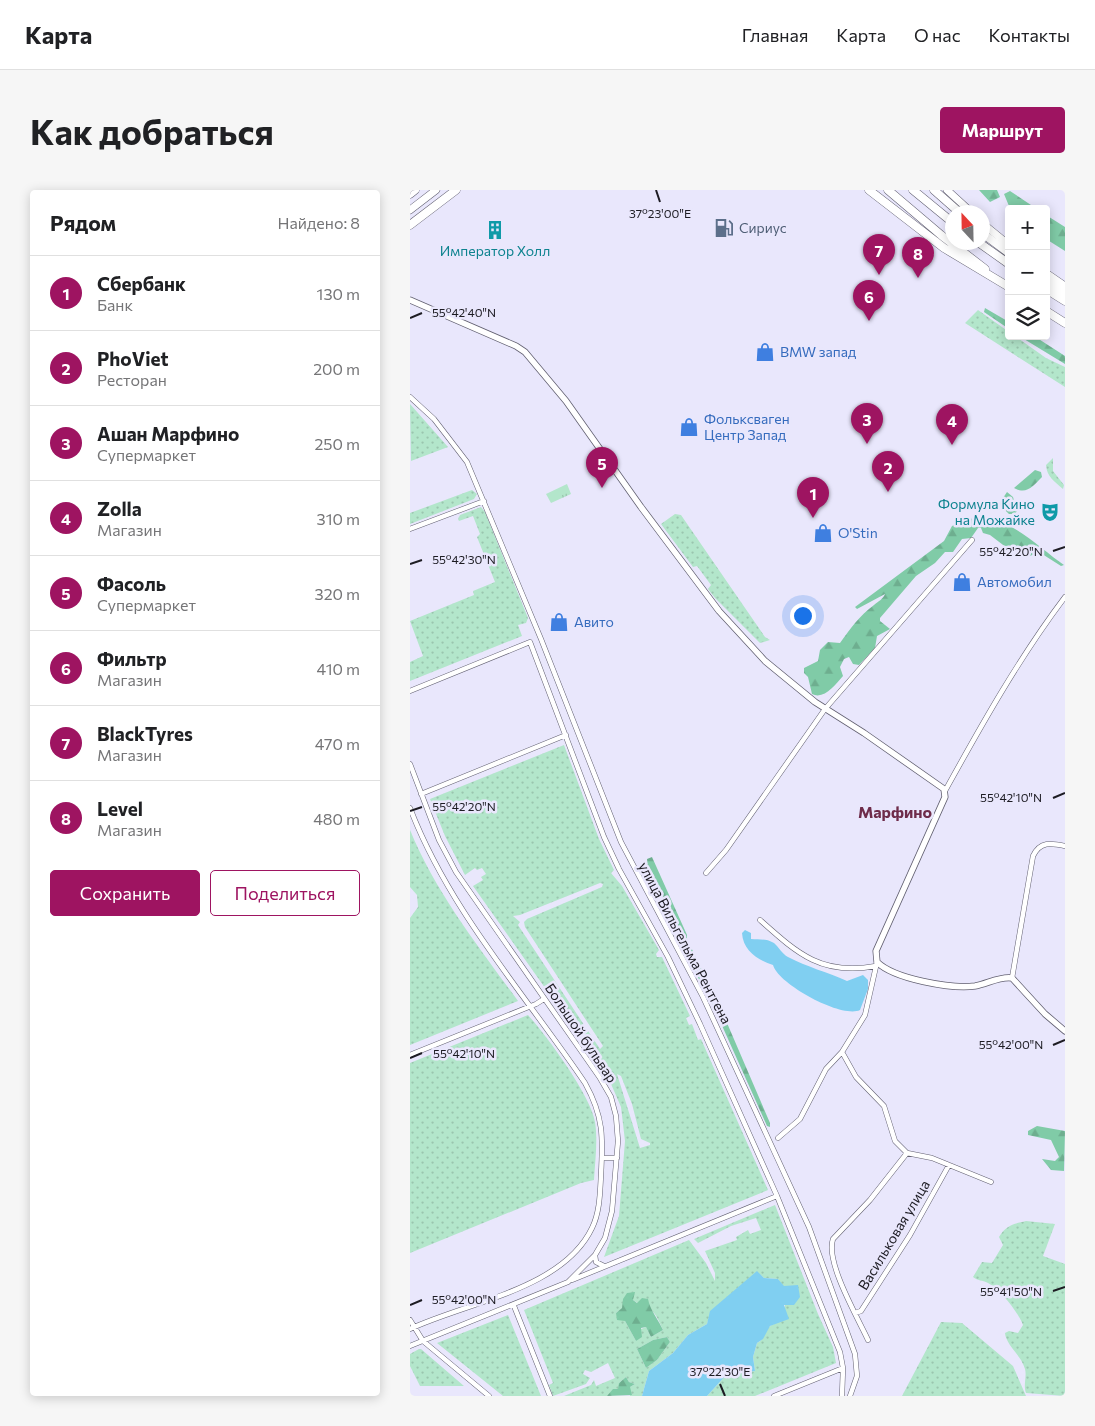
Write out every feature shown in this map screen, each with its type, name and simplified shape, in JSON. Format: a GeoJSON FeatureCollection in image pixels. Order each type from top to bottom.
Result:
{"type":"FeatureCollection","features":[{"type":"Feature","properties":{"kind":"highway"},"geometry":{"type":"LineString","coordinates":[[410,194],[415,190]]}},
{"type":"Feature","properties":{"kind":"highway"},"geometry":{"type":"LineString","coordinates":[[410,225],[456,190]]}},
{"type":"Feature","properties":{"kind":"highway"},"geometry":{"type":"LineString","coordinates":[[869,190],[944,248],[1005,285]]}},
{"type":"Feature","properties":{"kind":"highway"},"geometry":{"type":"LineString","coordinates":[[888,190],[941,235],[1005,284]]}},
{"type":"Feature","properties":{"kind":"highway"},"geometry":{"type":"LineString","coordinates":[[913,190],[945,216]]}},
{"type":"Feature","properties":{"kind":"highway"},"geometry":{"type":"LineString","coordinates":[[934,190],[951,205]]}},
{"type":"Feature","properties":{"kind":"highway"},"geometry":{"type":"LineString","coordinates":[[990,239],[1005,250]]}},
{"type":"Feature","properties":{"kind":"highway"},"geometry":{"type":"LineString","coordinates":[[989,250],[1005,261]]}},
{"type":"Feature","properties":{"kind":"highway"},"geometry":{"type":"LineString","coordinates":[[1050,283],[1065,294]]}},
{"type":"Feature","properties":{"kind":"highway"},"geometry":{"type":"LineString","coordinates":[[1050,292],[1065,301]]}},
{"type":"Feature","properties":{"kind":"highway"},"geometry":{"type":"LineString","coordinates":[[1050,314],[1065,323]]}},
{"type":"Feature","properties":{"kind":"main road"},"geometry":{"type":"LineString","coordinates":[[410,210],[436,190]]}},
{"type":"Feature","properties":{"kind":"main road"},"geometry":{"type":"LineString","coordinates":[[947,190],[963,205]]}},
{"type":"Feature","properties":{"kind":"main road"},"geometry":{"type":"LineString","coordinates":[[990,230],[1005,242]]}},
{"type":"Feature","properties":{"kind":"main road"},"geometry":{"type":"LineString","coordinates":[[1050,276],[1065,286]]}},
{"type":"Feature","properties":{"kind":"street"},"geometry":{"type":"LineString","coordinates":[[410,300],[516,346],[524,352],[566,401],[641,507],[719,611],[765,661],[825,709],[932,779],[945,791]]}},
{"type":"Feature","properties":{"kind":"street","name":"улица Вильгельма Рентгена"},"geometry":{"type":"LineString","coordinates":[[410,397],[434,419],[462,454],[484,501],[621,842],[703,997],[809,1227],[855,1354],[857,1376],[850,1396]]}},
{"type":"Feature","properties":{"kind":"street"},"geometry":{"type":"LineString","coordinates":[[410,529],[484,501]]}},
{"type":"Feature","properties":{"kind":"street"},"geometry":{"type":"LineString","coordinates":[[706,873],[726,850],[825,709],[972,540]]}},
{"type":"Feature","properties":{"kind":"street"},"geometry":{"type":"LineString","coordinates":[[778,1138],[800,1119],[826,1069],[842,1052],[865,1016],[870,1001],[876,964],[875,956],[945,797],[945,791],[983,722],[1035,637],[1065,597]]}},
{"type":"Feature","properties":{"kind":"street","name":"улица Вильгельма Рентгена"},"geometry":{"type":"LineString","coordinates":[[410,691],[530,642],[612,855],[674,968],[777,1196],[835,1338],[843,1368],[842,1396]]}},
{"type":"Feature","properties":{"kind":"street"},"geometry":{"type":"LineString","coordinates":[[421,794],[566,735]]}},
{"type":"Feature","properties":{"kind":"street","name":"Большой бульвар"},"geometry":{"type":"LineString","coordinates":[[410,764],[439,840],[460,880],[600,1078],[611,1097],[616,1116],[617,1158],[609,1226],[594,1254],[568,1282],[514,1306],[410,1346]]}},
{"type":"Feature","properties":{"kind":"street","name":"Большой бульвар"},"geometry":{"type":"LineString","coordinates":[[410,808],[422,840],[450,890],[577,1071],[595,1101],[602,1127],[602,1158],[598,1209],[593,1226],[586,1239],[564,1264],[550,1274],[525,1285],[412,1328]]}},
{"type":"Feature","properties":{"kind":"street"},"geometry":{"type":"LineString","coordinates":[[1012,978],[1033,856],[1038,849],[1047,843],[1065,846]]}},
{"type":"Feature","properties":{"kind":"street"},"geometry":{"type":"LineString","coordinates":[[760,920],[790,946],[822,965],[857,970],[876,964],[913,978],[961,986],[1012,978]]}},
{"type":"Feature","properties":{"kind":"street"},"geometry":{"type":"LineString","coordinates":[[1012,978],[1048,1018],[1065,1031]]}},
{"type":"Feature","properties":{"kind":"street"},"geometry":{"type":"LineString","coordinates":[[410,1055],[544,999]]}},
{"type":"Feature","properties":{"kind":"street"},"geometry":{"type":"LineString","coordinates":[[842,1052],[856,1077],[884,1106],[895,1141],[907,1153],[949,1165],[991,1182]]}},
{"type":"Feature","properties":{"kind":"street"},"geometry":{"type":"LineString","coordinates":[[868,1340],[833,1260],[831,1245],[833,1240],[870,1200],[907,1153]]}},
{"type":"Feature","properties":{"kind":"street"},"geometry":{"type":"LineString","coordinates":[[602,1158],[617,1158]]}},
{"type":"Feature","properties":{"kind":"street","name":"Васильковая улица"},"geometry":{"type":"LineString","coordinates":[[855,1313],[861,1311],[905,1242],[949,1165]]}},
{"type":"Feature","properties":{"kind":"street"},"geometry":{"type":"LineString","coordinates":[[568,1282],[777,1196]]}},
{"type":"Feature","properties":{"kind":"street"},"geometry":{"type":"LineString","coordinates":[[594,1254],[596,1262],[604,1266]]}},
{"type":"Feature","properties":{"kind":"street"},"geometry":{"type":"LineString","coordinates":[[514,1306],[550,1396]]}},
{"type":"Feature","properties":{"kind":"street"},"geometry":{"type":"LineString","coordinates":[[410,1320],[412,1328],[423,1340],[489,1396]]}},
{"type":"Feature","properties":{"kind":"street"},"geometry":{"type":"LineString","coordinates":[[774,1396],[843,1368]]}},
{"type":"Feature","properties":{"kind":"green space"},"geometry":{"type":"Polygon","coordinates":[[[979,190],[997,190],[1000,197],[990,202],[979,190]]]}},
{"type":"Feature","properties":{"kind":"green space"},"geometry":{"type":"Polygon","coordinates":[[[1010,191],[1031,205],[1009,205],[1004,194],[1010,191]]]}},
{"type":"Feature","properties":{"kind":"green space"},"geometry":{"type":"Polygon","coordinates":[[[1050,218],[1065,227],[1065,251],[1050,242],[1050,218]]]}},
{"type":"Feature","properties":{"kind":"green space"},"geometry":{"type":"Polygon","coordinates":[[[985,308],[1005,320],[1005,326],[984,312],[985,308]]]}},
{"type":"Feature","properties":{"kind":"green space"},"geometry":{"type":"Polygon","coordinates":[[[978,310],[1005,329],[1005,340],[1021,340],[1046,358],[1065,367],[1065,387],[965,323],[978,310]]]}},
{"type":"Feature","properties":{"kind":"green space"},"geometry":{"type":"Polygon","coordinates":[[[1026,340],[1040,340],[1065,356],[1065,364],[1026,340]]]}},
{"type":"Feature","properties":{"kind":"green space"},"geometry":{"type":"Polygon","coordinates":[[[410,404],[448,447],[411,461],[410,404]]]}},
{"type":"Feature","properties":{"kind":"green space"},"geometry":{"type":"Polygon","coordinates":[[[1053,458],[1053,471],[1064,485],[1063,489],[1048,473],[1046,465],[1053,458]]]}},
{"type":"Feature","properties":{"kind":"green space"},"geometry":{"type":"Polygon","coordinates":[[[1035,470],[1041,472],[1042,477],[1033,486],[1026,490],[1014,488],[1035,470]]]}},
{"type":"Feature","properties":{"kind":"green space"},"geometry":{"type":"Polygon","coordinates":[[[567,484],[571,494],[551,503],[546,494],[567,484]]]}},
{"type":"Feature","properties":{"kind":"green space"},"geometry":{"type":"Polygon","coordinates":[[[472,490],[477,494],[474,499],[410,524],[410,513],[472,490]]]}},
{"type":"Feature","properties":{"kind":"green space"},"geometry":{"type":"Polygon","coordinates":[[[1007,492],[1013,497],[1017,511],[1015,514],[1009,514],[999,504],[1007,492]]]}},
{"type":"Feature","properties":{"kind":"green space"},"geometry":{"type":"Polygon","coordinates":[[[481,507],[485,512],[528,618],[526,623],[518,625],[522,636],[410,681],[410,662],[423,656],[410,621],[474,595],[473,591],[495,582],[477,537],[480,534],[473,516],[459,521],[458,519],[460,515],[481,507]]]}},
{"type":"Feature","properties":{"kind":"green space"},"geometry":{"type":"Polygon","coordinates":[[[675,514],[681,515],[765,637],[770,640],[760,643],[708,589],[711,585],[697,566],[693,567],[661,524],[675,514]]]}},
{"type":"Feature","properties":{"kind":"green space"},"geometry":{"type":"Polygon","coordinates":[[[979,517],[1001,521],[1012,527],[1064,565],[1061,566],[1039,552],[1030,556],[1026,554],[1024,549],[1011,551],[990,535],[983,533],[981,528],[978,528],[971,538],[962,539],[953,552],[945,552],[935,563],[916,576],[880,618],[880,621],[890,629],[877,636],[875,648],[859,665],[853,664],[849,657],[844,659],[840,667],[843,676],[829,691],[821,695],[812,694],[804,668],[818,661],[820,650],[828,642],[840,643],[860,618],[882,599],[885,594],[857,609],[855,607],[944,541],[952,526],[962,521],[979,517]]]}},
{"type":"Feature","properties":{"kind":"green space"},"geometry":{"type":"Polygon","coordinates":[[[564,745],[599,839],[614,870],[611,873],[622,886],[659,950],[656,954],[657,957],[662,957],[690,1016],[686,1018],[689,1025],[692,1024],[698,1040],[701,1039],[768,1190],[604,1257],[619,1216],[625,1141],[621,1107],[608,1077],[473,886],[483,880],[481,877],[486,874],[482,868],[477,870],[475,868],[465,875],[445,836],[430,799],[564,745]],[[600,883],[520,915],[513,916],[520,922],[518,925],[600,1049],[603,1046],[525,927],[524,922],[527,919],[602,887],[603,884],[600,883]],[[617,1074],[640,1148],[650,1145],[650,1143],[641,1139],[632,1104],[621,1076],[617,1074]]]}},
{"type":"Feature","properties":{"kind":"green space"},"geometry":{"type":"Polygon","coordinates":[[[410,830],[432,876],[445,897],[518,1001],[410,1045],[410,918],[418,907],[417,895],[410,887],[410,830]]]}},
{"type":"Feature","properties":{"kind":"green space"},"geometry":{"type":"Polygon","coordinates":[[[652,857],[687,935],[687,939],[721,1009],[770,1123],[770,1127],[767,1126],[715,1010],[679,941],[680,932],[648,868],[647,859],[652,857]]]}},
{"type":"Feature","properties":{"kind":"green space"},"geometry":{"type":"Polygon","coordinates":[[[528,1015],[546,1037],[577,1082],[592,1111],[596,1136],[594,1180],[581,1183],[410,1253],[410,1063],[528,1015]]]}},
{"type":"Feature","properties":{"kind":"green space"},"geometry":{"type":"Polygon","coordinates":[[[1037,1126],[1065,1131],[1064,1171],[1051,1170],[1042,1159],[1055,1161],[1059,1157],[1051,1140],[1028,1135],[1028,1131],[1037,1126]]]}},
{"type":"Feature","properties":{"kind":"green space"},"geometry":{"type":"Polygon","coordinates":[[[775,1205],[833,1347],[836,1363],[755,1396],[707,1396],[727,1374],[755,1371],[753,1357],[757,1343],[763,1338],[769,1327],[778,1322],[782,1317],[785,1300],[778,1279],[764,1278],[757,1272],[711,1311],[707,1324],[688,1335],[673,1353],[649,1371],[642,1396],[630,1396],[630,1387],[635,1384],[629,1382],[626,1377],[619,1383],[619,1389],[607,1396],[564,1396],[591,1385],[594,1380],[596,1386],[615,1378],[608,1363],[591,1372],[585,1370],[583,1374],[590,1378],[586,1384],[553,1396],[549,1385],[553,1383],[524,1310],[689,1240],[706,1263],[715,1281],[715,1273],[705,1251],[737,1240],[736,1237],[748,1230],[750,1234],[761,1230],[756,1218],[731,1226],[698,1243],[694,1239],[775,1205]],[[633,1300],[616,1313],[625,1321],[636,1341],[641,1329],[646,1327],[651,1337],[663,1330],[651,1310],[633,1300]],[[667,1337],[653,1340],[637,1349],[646,1368],[657,1360],[670,1342],[667,1337]]]}},
{"type":"Feature","properties":{"kind":"green space"},"geometry":{"type":"Polygon","coordinates":[[[1026,1221],[1055,1224],[1043,1256],[1065,1264],[1065,1396],[1026,1393],[1025,1369],[1008,1342],[1005,1333],[1009,1331],[1018,1333],[1023,1325],[1021,1320],[998,1290],[988,1283],[973,1277],[982,1262],[992,1263],[1003,1245],[999,1237],[1004,1230],[1014,1224],[1026,1221]]]}},
{"type":"Feature","properties":{"kind":"green space"},"geometry":{"type":"Polygon","coordinates":[[[635,1292],[633,1300],[637,1303],[642,1298],[648,1299],[652,1311],[663,1330],[651,1337],[646,1327],[641,1328],[642,1337],[636,1341],[625,1321],[617,1320],[616,1313],[622,1308],[623,1299],[627,1293],[635,1292]]]}},
{"type":"Feature","properties":{"kind":"green space"},"geometry":{"type":"Polygon","coordinates":[[[508,1315],[541,1396],[503,1396],[437,1343],[508,1315]]]}},
{"type":"Feature","properties":{"kind":"green space"},"geometry":{"type":"Polygon","coordinates":[[[941,1322],[962,1323],[1013,1366],[1026,1396],[902,1396],[941,1322]]]}},
{"type":"Feature","properties":{"kind":"green space"},"geometry":{"type":"Polygon","coordinates":[[[667,1337],[670,1342],[657,1360],[646,1368],[637,1349],[653,1340],[667,1337]]]}},
{"type":"Feature","properties":{"kind":"green space"},"geometry":{"type":"Polygon","coordinates":[[[419,1349],[464,1386],[420,1386],[410,1366],[410,1354],[419,1349]]]}},
{"type":"Feature","properties":{"kind":"green space"},"geometry":{"type":"Polygon","coordinates":[[[626,1377],[629,1382],[635,1384],[630,1387],[632,1395],[607,1396],[613,1389],[618,1389],[619,1383],[626,1377]]]}},
{"type":"Feature","properties":{"kind":"water"},"geometry":{"type":"Polygon","coordinates":[[[745,930],[751,933],[751,939],[771,941],[788,957],[802,964],[847,981],[863,975],[868,980],[868,989],[860,1010],[851,1011],[826,1005],[798,990],[777,973],[773,965],[748,950],[742,933],[745,930]]]}},
{"type":"Feature","properties":{"kind":"water"},"geometry":{"type":"Polygon","coordinates":[[[757,1271],[764,1278],[778,1279],[784,1286],[798,1285],[800,1297],[794,1305],[784,1305],[789,1319],[770,1326],[763,1339],[757,1343],[753,1357],[755,1371],[727,1374],[707,1396],[642,1396],[649,1371],[673,1353],[688,1335],[707,1324],[710,1311],[757,1271]]]}},
{"type":"Feature","properties":{"kind":"place","name":"Сириус"},"geometry":{"type":"Point","coordinates":[724,228]}},
{"type":"Feature","properties":{"kind":"place","name":"Император Холл"},"geometry":{"type":"Point","coordinates":[495,230]}},
{"type":"Feature","properties":{"kind":"place","name":"BlackTyres"},"geometry":{"type":"Point","coordinates":[879,275]}},
{"type":"Feature","properties":{"kind":"place","name":"Level"},"geometry":{"type":"Point","coordinates":[918,278]}},
{"type":"Feature","properties":{"kind":"place","name":"Фильтр"},"geometry":{"type":"Point","coordinates":[869,321]}},
{"type":"Feature","properties":{"kind":"place","name":"BMW запад"},"geometry":{"type":"Point","coordinates":[765,352]}},
{"type":"Feature","properties":{"kind":"place","name":"Фольксваген Центр Запад"},"geometry":{"type":"Point","coordinates":[689,427]}},
{"type":"Feature","properties":{"kind":"place","name":"Ашан Марфино"},"geometry":{"type":"Point","coordinates":[867,444]}},
{"type":"Feature","properties":{"kind":"place","name":"Zolla"},"geometry":{"type":"Point","coordinates":[952,445]}},
{"type":"Feature","properties":{"kind":"place","name":"Фасоль"},"geometry":{"type":"Point","coordinates":[602,488]}},
{"type":"Feature","properties":{"kind":"place","name":"PhoViet"},"geometry":{"type":"Point","coordinates":[888,492]}},
{"type":"Feature","properties":{"kind":"place","name":"Формула Кино на Можайке"},"geometry":{"type":"Point","coordinates":[1050,512]}},
{"type":"Feature","properties":{"kind":"place","name":"Сбербанк"},"geometry":{"type":"Point","coordinates":[813,518]}},
{"type":"Feature","properties":{"kind":"place","name":"O'Stin"},"geometry":{"type":"Point","coordinates":[823,533]}},
{"type":"Feature","properties":{"kind":"place","name":"Автомобил"},"geometry":{"type":"Point","coordinates":[962,582]}},
{"type":"Feature","properties":{"kind":"place","name":"Авито"},"geometry":{"type":"Point","coordinates":[559,622]}},
{"type":"Feature","properties":{"kind":"district","name":"Марфино"},"geometry":{"type":"Point","coordinates":[895,812]}}]}
